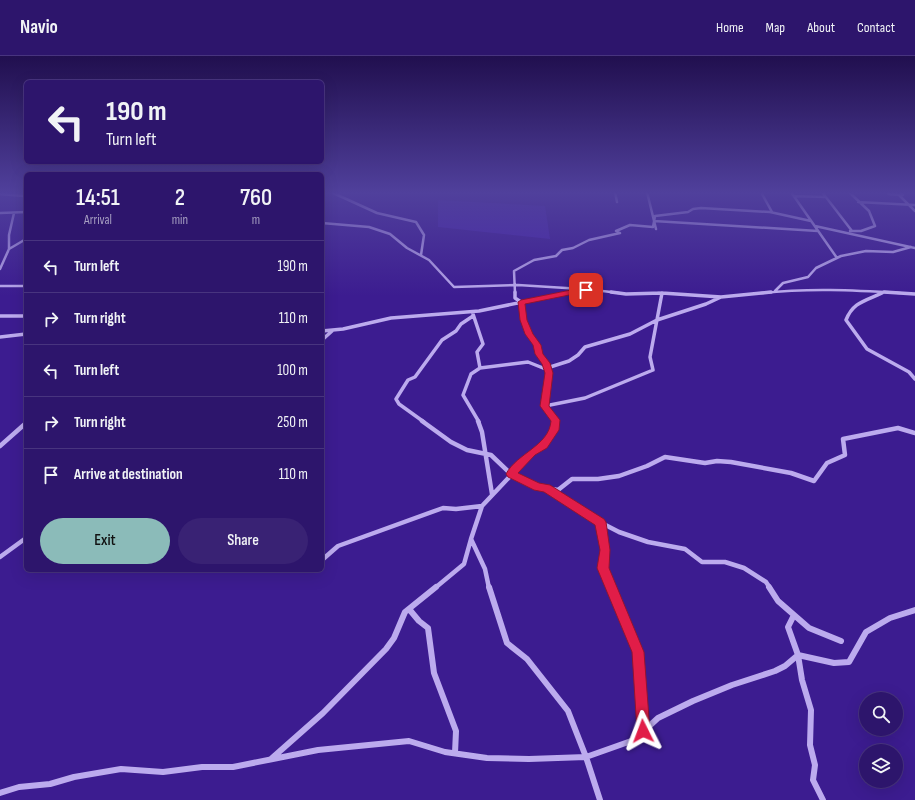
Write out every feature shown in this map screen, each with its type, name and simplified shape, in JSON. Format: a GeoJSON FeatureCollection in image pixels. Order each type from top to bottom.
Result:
{"type":"FeatureCollection","features":[{"type":"Feature","properties":{"kind":"street"},"geometry":{"type":"LineString","coordinates":[[0,269],[9,249],[11,227]]}},
{"type":"Feature","properties":{"kind":"street"},"geometry":{"type":"LineString","coordinates":[[366,227],[390,234],[408,248],[429,260],[454,287],[482,283],[514,283],[626,294],[662,293],[721,296],[834,289],[915,294]]}},
{"type":"Feature","properties":{"kind":"street"},"geometry":{"type":"LineString","coordinates":[[419,227],[424,235],[421,255]]}},
{"type":"Feature","properties":{"kind":"street"},"geometry":{"type":"LineString","coordinates":[[270,760],[323,713],[386,649],[394,638],[405,612],[464,564],[482,506],[532,453],[543,446],[554,430],[555,420],[545,406],[549,373],[539,354],[537,345],[529,334],[524,320],[521,302],[515,298],[514,271],[524,264],[543,257],[556,256],[562,250],[573,248],[589,240],[620,233],[616,231],[626,227]]}},
{"type":"Feature","properties":{"kind":"street"},"geometry":{"type":"LineString","coordinates":[[748,227],[818,231]]}},
{"type":"Feature","properties":{"kind":"street"},"geometry":{"type":"LineString","coordinates":[[815,227],[837,258]]}},
{"type":"Feature","properties":{"kind":"street"},"geometry":{"type":"LineString","coordinates":[[819,227],[913,247]]}},
{"type":"Feature","properties":{"kind":"street"},"geometry":{"type":"LineString","coordinates":[[849,227],[852,231]]}},
{"type":"Feature","properties":{"kind":"street"},"geometry":{"type":"LineString","coordinates":[[845,232],[861,231],[873,227]]}},
{"type":"Feature","properties":{"kind":"street"},"geometry":{"type":"LineString","coordinates":[[9,249],[24,240]]}},
{"type":"Feature","properties":{"kind":"street"},"geometry":{"type":"LineString","coordinates":[[775,292],[783,283],[808,277],[810,272],[819,265],[826,264],[829,261],[850,253],[871,250],[891,252],[902,248],[913,247]]}},
{"type":"Feature","properties":{"kind":"street"},"geometry":{"type":"LineString","coordinates":[[0,286],[24,286]]}},
{"type":"Feature","properties":{"kind":"street"},"geometry":{"type":"LineString","coordinates":[[324,332],[391,318],[431,314],[472,314],[521,302],[586,290]]}},
{"type":"Feature","properties":{"kind":"street"},"geometry":{"type":"LineString","coordinates":[[545,406],[585,398],[653,370],[650,357],[662,293]]}},
{"type":"Feature","properties":{"kind":"street"},"geometry":{"type":"LineString","coordinates":[[884,293],[854,306],[850,310],[846,320],[867,349],[909,372],[915,379]]}},
{"type":"Feature","properties":{"kind":"street"},"geometry":{"type":"LineString","coordinates":[[492,494],[482,432],[477,417],[463,395],[471,374],[480,368],[528,362],[547,369],[578,356],[585,347],[630,334],[657,320],[706,304],[721,296]]}},
{"type":"Feature","properties":{"kind":"street"},"geometry":{"type":"LineString","coordinates":[[472,314],[483,344],[478,348],[476,353],[480,368]]}},
{"type":"Feature","properties":{"kind":"street"},"geometry":{"type":"LineString","coordinates":[[472,314],[456,331],[442,340],[415,377],[408,380],[396,399],[398,404],[451,442],[467,450],[485,455],[491,455],[511,474],[538,487],[558,490],[572,479],[598,479],[619,476],[647,466],[665,457],[705,463],[717,461],[731,462],[791,473],[814,480],[827,463],[845,455],[843,439],[898,428],[915,433]]}},
{"type":"Feature","properties":{"kind":"street"},"geometry":{"type":"LineString","coordinates":[[0,316],[24,316]]}},
{"type":"Feature","properties":{"kind":"street"},"geometry":{"type":"LineString","coordinates":[[324,338],[333,330]]}},
{"type":"Feature","properties":{"kind":"street"},"geometry":{"type":"LineString","coordinates":[[0,337],[24,334]]}},
{"type":"Feature","properties":{"kind":"street"},"geometry":{"type":"LineString","coordinates":[[0,446],[24,425]]}},
{"type":"Feature","properties":{"kind":"street"},"geometry":{"type":"LineString","coordinates":[[546,488],[600,522],[619,532],[648,542],[684,549],[702,562],[725,562],[744,568],[766,582],[778,601],[809,628],[841,641]]}},
{"type":"Feature","properties":{"kind":"street"},"geometry":{"type":"LineString","coordinates":[[324,558],[338,546],[443,508],[456,509],[482,506]]}},
{"type":"Feature","properties":{"kind":"street"},"geometry":{"type":"LineString","coordinates":[[600,522],[605,550],[603,568],[638,652],[643,731]]}},
{"type":"Feature","properties":{"kind":"street"},"geometry":{"type":"LineString","coordinates":[[0,556],[24,539]]}},
{"type":"Feature","properties":{"kind":"street"},"geometry":{"type":"LineString","coordinates":[[471,539],[485,569],[491,594],[507,643],[527,659],[568,712],[600,800]]}},
{"type":"Feature","properties":{"kind":"street"},"geometry":{"type":"LineString","coordinates":[[409,609],[419,621],[428,628],[434,673],[456,732],[455,753]]}},
{"type":"Feature","properties":{"kind":"street"},"geometry":{"type":"LineString","coordinates":[[798,655],[834,663],[848,662],[866,632],[889,619],[911,610],[915,610]]}},
{"type":"Feature","properties":{"kind":"street"},"geometry":{"type":"LineString","coordinates":[[794,615],[788,627],[798,655],[802,680],[811,710],[810,744],[815,765],[813,780],[823,800]]}},
{"type":"Feature","properties":{"kind":"street"},"geometry":{"type":"LineString","coordinates":[[0,794],[19,787],[50,784],[74,777],[121,769],[163,772],[202,767],[233,767],[318,750],[409,741],[445,752],[487,758],[586,758],[634,740],[658,718],[693,701],[732,685],[775,671],[785,666],[798,655]]}},
{"type":"Feature","properties":{"kind":"shaded area"},"geometry":{"type":"Polygon","coordinates":[[[438,227],[548,227],[550,239],[438,227]]]}},
{"type":"Feature","properties":{"kind":"route"},"geometry":{"type":"LineString","coordinates":[[586,290],[521,302],[524,320],[529,334],[537,345],[539,354],[546,363],[549,373],[547,379],[545,406],[555,420],[554,430],[543,446],[532,453],[511,474],[538,487],[546,488],[588,516],[600,522],[605,550],[603,568],[638,652],[643,731]]}}]}
